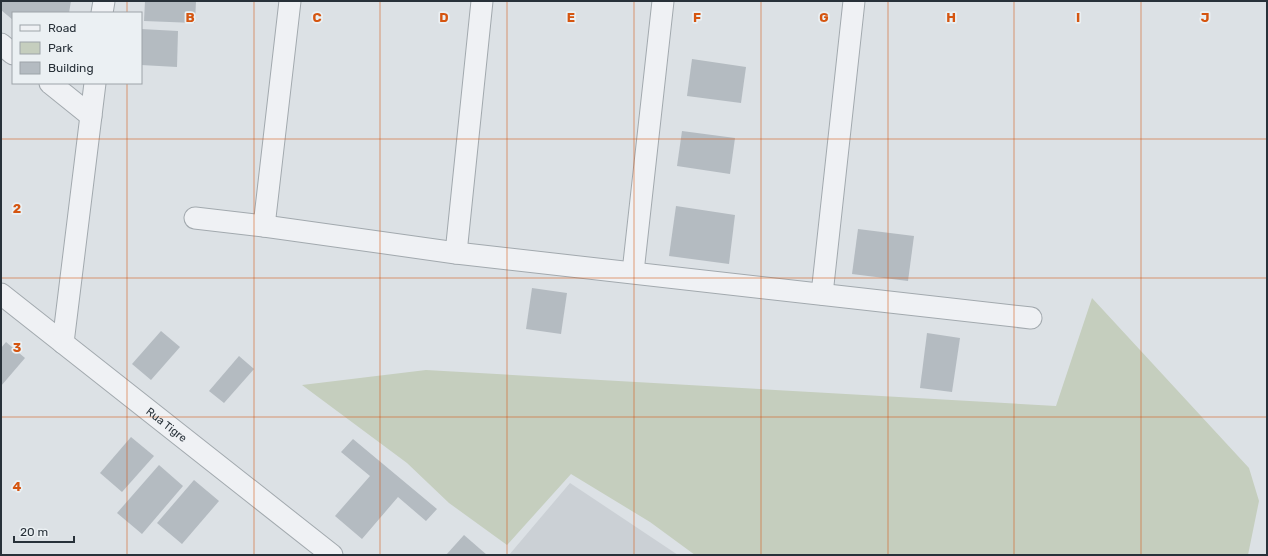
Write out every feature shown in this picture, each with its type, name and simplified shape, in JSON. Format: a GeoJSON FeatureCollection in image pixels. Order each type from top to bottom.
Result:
{"type":"FeatureCollection","features":[{"type":"Feature","properties":{"kind":"street"},"geometry":{"type":"LineString","coordinates":[[102,12],[104,1]]}},
{"type":"Feature","properties":{"kind":"street"},"geometry":{"type":"LineString","coordinates":[[264,226],[290,1]]}},
{"type":"Feature","properties":{"kind":"street"},"geometry":{"type":"LineString","coordinates":[[456,253],[482,1]]}},
{"type":"Feature","properties":{"kind":"street"},"geometry":{"type":"LineString","coordinates":[[633,272],[663,1]]}},
{"type":"Feature","properties":{"kind":"street"},"geometry":{"type":"LineString","coordinates":[[822,294],[854,1]]}},
{"type":"Feature","properties":{"kind":"street"},"geometry":{"type":"LineString","coordinates":[[1,44],[12,53]]}},
{"type":"Feature","properties":{"kind":"street"},"geometry":{"type":"LineString","coordinates":[[51,84],[91,116]]}},
{"type":"Feature","properties":{"kind":"street"},"geometry":{"type":"LineString","coordinates":[[63,343],[95,84]]}},
{"type":"Feature","properties":{"kind":"street"},"geometry":{"type":"LineString","coordinates":[[196,218],[456,253],[1031,318]]}},
{"type":"Feature","properties":{"kind":"street","name":"Rua Tigre"},"geometry":{"type":"LineString","coordinates":[[1,294],[332,555]]}},
{"type":"Feature","properties":{"kind":"shaded area"},"geometry":{"type":"Polygon","coordinates":[[[570,483],[678,555],[509,555],[570,483]]]}},
{"type":"Feature","properties":{"kind":"green space"},"geometry":{"type":"Polygon","coordinates":[[[1092,298],[1249,468],[1259,501],[1248,555],[695,555],[650,522],[571,474],[507,545],[449,503],[407,463],[302,385],[426,370],[1056,406],[1092,298]]]}},
{"type":"Feature","properties":{"kind":"building"},"geometry":{"type":"Polygon","coordinates":[[[1,1],[71,1],[69,12],[12,12],[12,19],[1,10],[1,1]]]}},
{"type":"Feature","properties":{"kind":"building"},"geometry":{"type":"Polygon","coordinates":[[[145,1],[196,1],[195,23],[144,21],[145,1]]]}},
{"type":"Feature","properties":{"kind":"building"},"geometry":{"type":"Polygon","coordinates":[[[142,29],[178,31],[177,67],[142,65],[142,29]]]}},
{"type":"Feature","properties":{"kind":"building"},"geometry":{"type":"Polygon","coordinates":[[[692,59],[746,67],[741,103],[687,96],[692,59]]]}},
{"type":"Feature","properties":{"kind":"building"},"geometry":{"type":"Polygon","coordinates":[[[682,131],[735,138],[730,174],[677,166],[682,131]]]}},
{"type":"Feature","properties":{"kind":"building"},"geometry":{"type":"Polygon","coordinates":[[[676,206],[735,215],[729,264],[669,256],[676,206]]]}},
{"type":"Feature","properties":{"kind":"building"},"geometry":{"type":"Polygon","coordinates":[[[858,229],[914,236],[908,281],[852,274],[858,229]]]}},
{"type":"Feature","properties":{"kind":"building"},"geometry":{"type":"Polygon","coordinates":[[[532,288],[567,293],[561,334],[526,329],[532,288]]]}},
{"type":"Feature","properties":{"kind":"building"},"geometry":{"type":"Polygon","coordinates":[[[161,331],[180,347],[151,380],[132,364],[161,331]]]}},
{"type":"Feature","properties":{"kind":"building"},"geometry":{"type":"Polygon","coordinates":[[[927,333],[960,338],[952,392],[920,388],[927,333]]]}},
{"type":"Feature","properties":{"kind":"building"},"geometry":{"type":"Polygon","coordinates":[[[6,342],[25,358],[1,386],[1,348],[6,342]]]}},
{"type":"Feature","properties":{"kind":"building"},"geometry":{"type":"Polygon","coordinates":[[[239,356],[254,369],[224,403],[209,391],[239,356]]]}},
{"type":"Feature","properties":{"kind":"building"},"geometry":{"type":"Polygon","coordinates":[[[131,437],[154,456],[122,492],[100,473],[131,437]]]}},
{"type":"Feature","properties":{"kind":"building"},"geometry":{"type":"Polygon","coordinates":[[[353,439],[437,509],[426,521],[398,497],[362,539],[335,516],[370,476],[341,452],[353,439]]]}},
{"type":"Feature","properties":{"kind":"building"},"geometry":{"type":"Polygon","coordinates":[[[159,465],[183,486],[142,534],[117,513],[159,465]]]}},
{"type":"Feature","properties":{"kind":"building"},"geometry":{"type":"Polygon","coordinates":[[[194,480],[219,501],[182,544],[157,523],[194,480]]]}},
{"type":"Feature","properties":{"kind":"building"},"geometry":{"type":"Polygon","coordinates":[[[464,535],[487,555],[446,555],[464,535]]]}}]}
